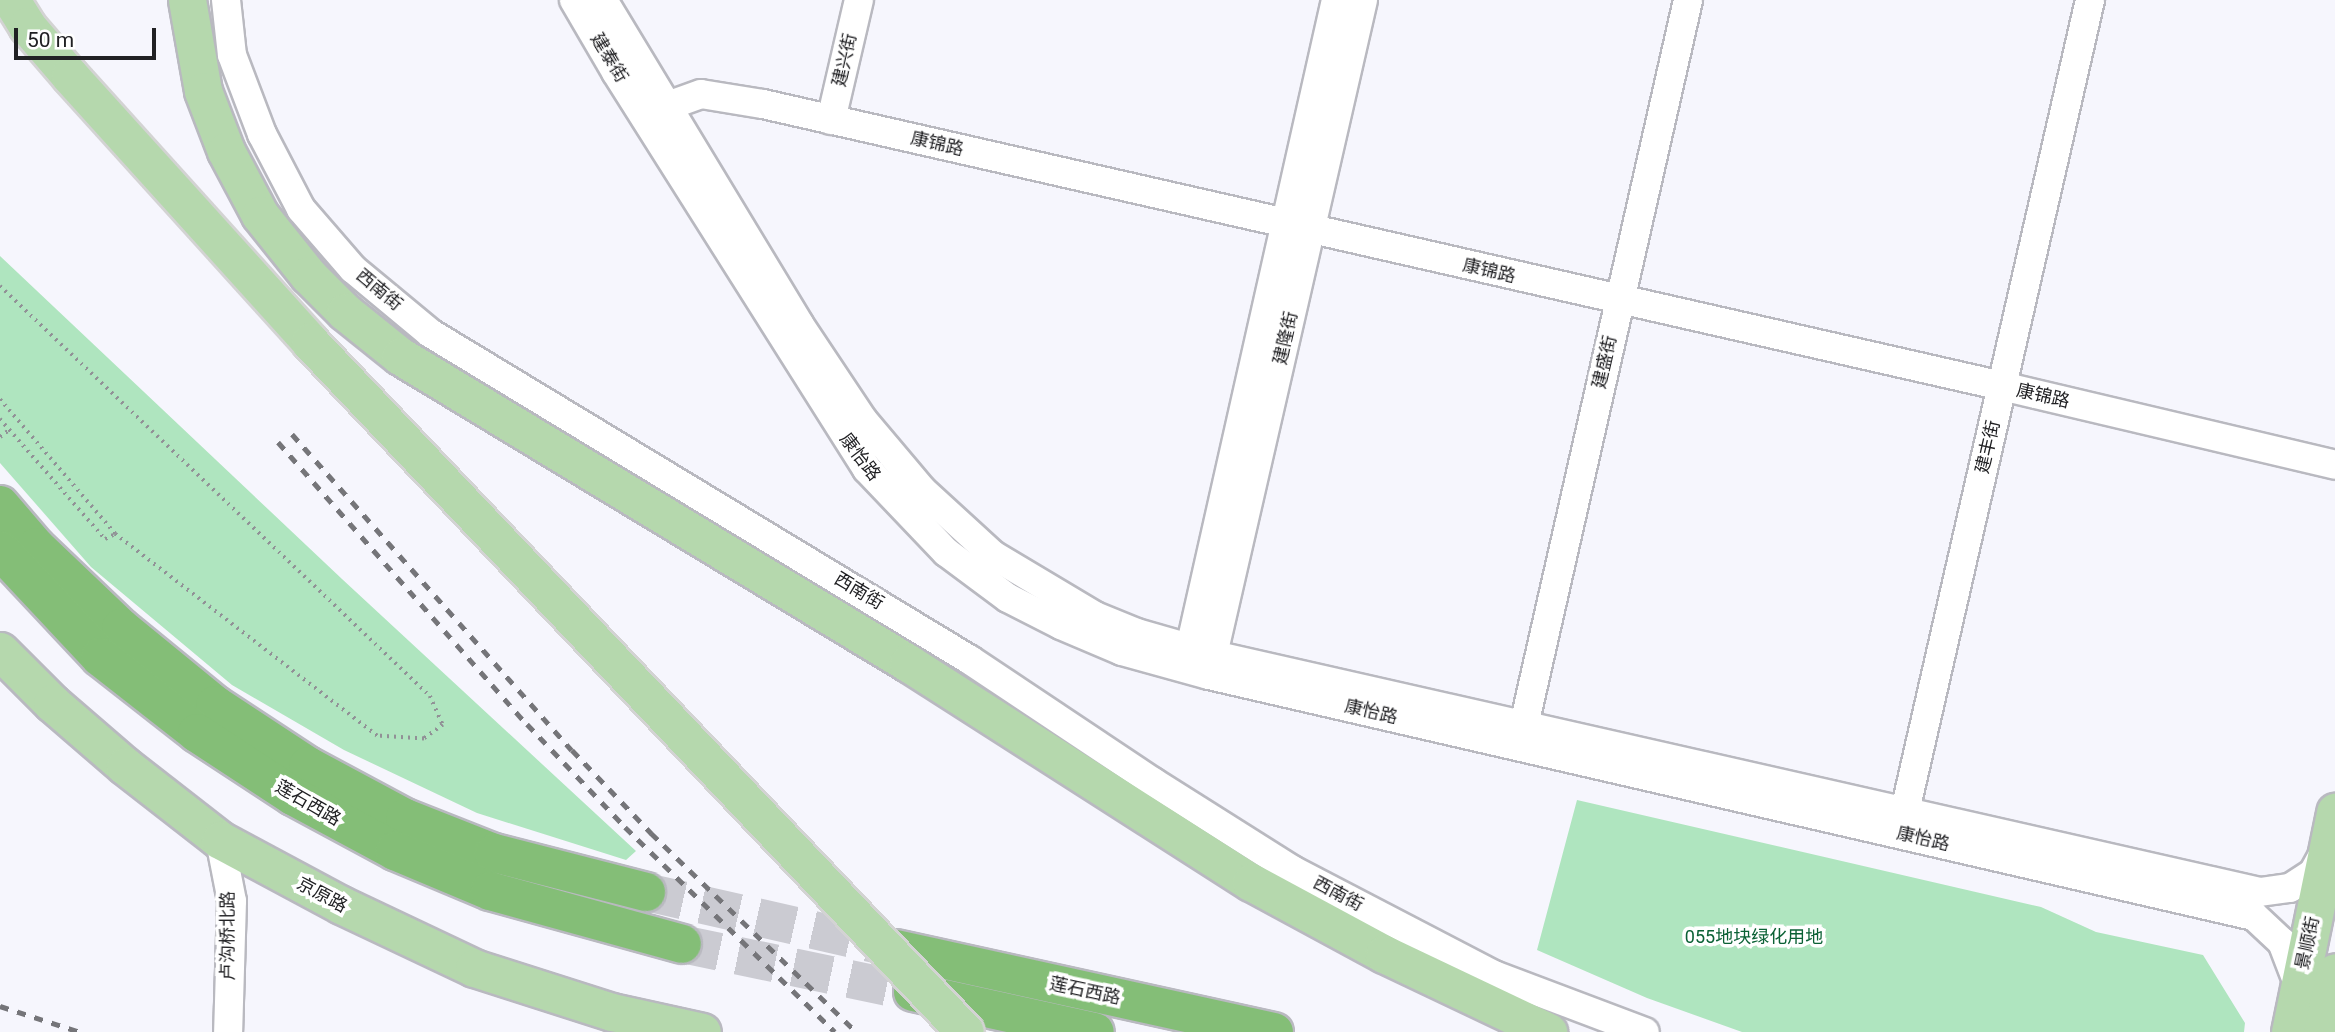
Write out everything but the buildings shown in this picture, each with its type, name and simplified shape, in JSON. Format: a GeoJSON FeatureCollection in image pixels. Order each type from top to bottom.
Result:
{"type":"FeatureCollection","features":[{"type":"Feature","properties":{"kind":"highway","name":"莲石西路"},"geometry":{"type":"LineString","coordinates":[[0,505],[36,547],[121,628],[215,705],[307,766],[405,818],[494,853],[646,892]]}},
{"type":"Feature","properties":{"kind":"highway","name":"莲石西路"},"geometry":{"type":"LineString","coordinates":[[0,550],[100,657],[197,733],[293,796],[394,851],[490,891],[682,944]]}},
{"type":"Feature","properties":{"kind":"highway","name":"莲石西路"},"geometry":{"type":"LineString","coordinates":[[896,949],[1274,1032]]}},
{"type":"Feature","properties":{"kind":"highway"},"geometry":{"type":"LineString","coordinates":[[911,992],[1095,1032]]}},
{"type":"Feature","properties":{"kind":"main road"},"geometry":{"type":"LineString","coordinates":[[11,0],[27,26],[70,76],[310,342],[965,1032]]}},
{"type":"Feature","properties":{"kind":"main road"},"geometry":{"type":"LineString","coordinates":[[187,0],[203,91],[226,151],[260,215],[308,275],[345,312],[400,356],[908,663],[1251,882],[1384,954],[1548,1032]]}},
{"type":"Feature","properties":{"kind":"main road","name":"京原路"},"geometry":{"type":"LineString","coordinates":[[0,651],[52,703],[125,766],[220,840],[341,905],[474,968],[612,1012],[702,1032]]}},
{"type":"Feature","properties":{"kind":"main road","name":"景顺街"},"geometry":{"type":"LineString","coordinates":[[2290,1032],[2332,829]]}},
{"type":"Feature","properties":{"kind":"main road","name":"景顺街"},"geometry":{"type":"LineString","coordinates":[[2322,1032],[2335,972]]}},
{"type":"Feature","properties":{"kind":"street","name":"西南街"},"geometry":{"type":"LineString","coordinates":[[226,0],[232,55],[262,134],[301,209],[353,269],[430,333],[970,660],[1153,782],[1292,870],[1494,975],[1645,1032]]}},
{"type":"Feature","properties":{"kind":"street","name":"建泰街"},"geometry":{"type":"LineString","coordinates":[[574,0],[656,109]]}},
{"type":"Feature","properties":{"kind":"street","name":"建泰街"},"geometry":{"type":"LineString","coordinates":[[603,0],[656,109]]}},
{"type":"Feature","properties":{"kind":"street","name":"建兴街"},"geometry":{"type":"LineString","coordinates":[[831,120],[859,0]]}},
{"type":"Feature","properties":{"kind":"street","name":"建隆街"},"geometry":{"type":"LineString","coordinates":[[1298,227],[1336,0]]}},
{"type":"Feature","properties":{"kind":"street","name":"建隆街"},"geometry":{"type":"LineString","coordinates":[[1199,662],[1298,227],[1363,0]]}},
{"type":"Feature","properties":{"kind":"street","name":"建盛街"},"geometry":{"type":"LineString","coordinates":[[1524,725],[1688,0]]}},
{"type":"Feature","properties":{"kind":"street","name":"建丰街"},"geometry":{"type":"LineString","coordinates":[[1905,811],[2090,0]]}},
{"type":"Feature","properties":{"kind":"street","name":"康锦路"},"geometry":{"type":"LineString","coordinates":[[656,109],[701,94],[831,120],[2002,386],[2335,465]]}},
{"type":"Feature","properties":{"kind":"street","name":"康怡路"},"geometry":{"type":"LineString","coordinates":[[656,109],[846,440],[891,496],[946,552],[1008,598],[1061,625],[1122,651],[1199,662],[1524,725],[2260,892],[2290,888],[2313,873],[2332,829]]}},
{"type":"Feature","properties":{"kind":"street","name":"康怡路"},"geometry":{"type":"LineString","coordinates":[[1199,662],[2254,916],[2282,942],[2299,986]]}},
{"type":"Feature","properties":{"kind":"street","name":"卢沟桥北路"},"geometry":{"type":"LineString","coordinates":[[220,840],[232,901],[228,1032]]}},
{"type":"Feature","properties":{"kind":"path"},"geometry":{"type":"LineString","coordinates":[[0,286],[430,696],[443,725],[424,740],[377,736],[115,534],[0,400]]}},
{"type":"Feature","properties":{"kind":"path"},"geometry":{"type":"LineString","coordinates":[[0,419],[105,539],[115,534]]}},
{"type":"Feature","properties":{"kind":"path"},"geometry":{"type":"LineString","coordinates":[[0,437],[9,429]]}},
{"type":"Feature","properties":{"kind":"green space"},"geometry":{"type":"Polygon","coordinates":[[[0,256],[342,579],[636,851],[626,860],[477,813],[344,750],[232,685],[91,567],[0,463],[0,256]]]}},
{"type":"Feature","properties":{"kind":"green space","name":"055地块绿化用地"},"geometry":{"type":"Polygon","coordinates":[[[1577,800],[2041,907],[2096,932],[2203,955],[2245,1023],[2244,1032],[1742,1032],[1647,998],[1537,950],[1577,800]]]}},
{"type":"Feature","properties":{"kind":"tunnel"},"geometry":{"type":"LineString","coordinates":[[646,892],[896,949]]}},
{"type":"Feature","properties":{"kind":"tunnel"},"geometry":{"type":"LineString","coordinates":[[682,944],[911,992]]}},
{"type":"Feature","properties":{"kind":"railway"},"geometry":{"type":"LineString","coordinates":[[292,434],[572,750],[651,833],[856,1032]]}},
{"type":"Feature","properties":{"kind":"railway"},"geometry":{"type":"LineString","coordinates":[[278,442],[527,724],[625,827],[835,1032]]}},
{"type":"Feature","properties":{"kind":"railway"},"geometry":{"type":"LineString","coordinates":[[0,1006],[80,1032]]}}]}
